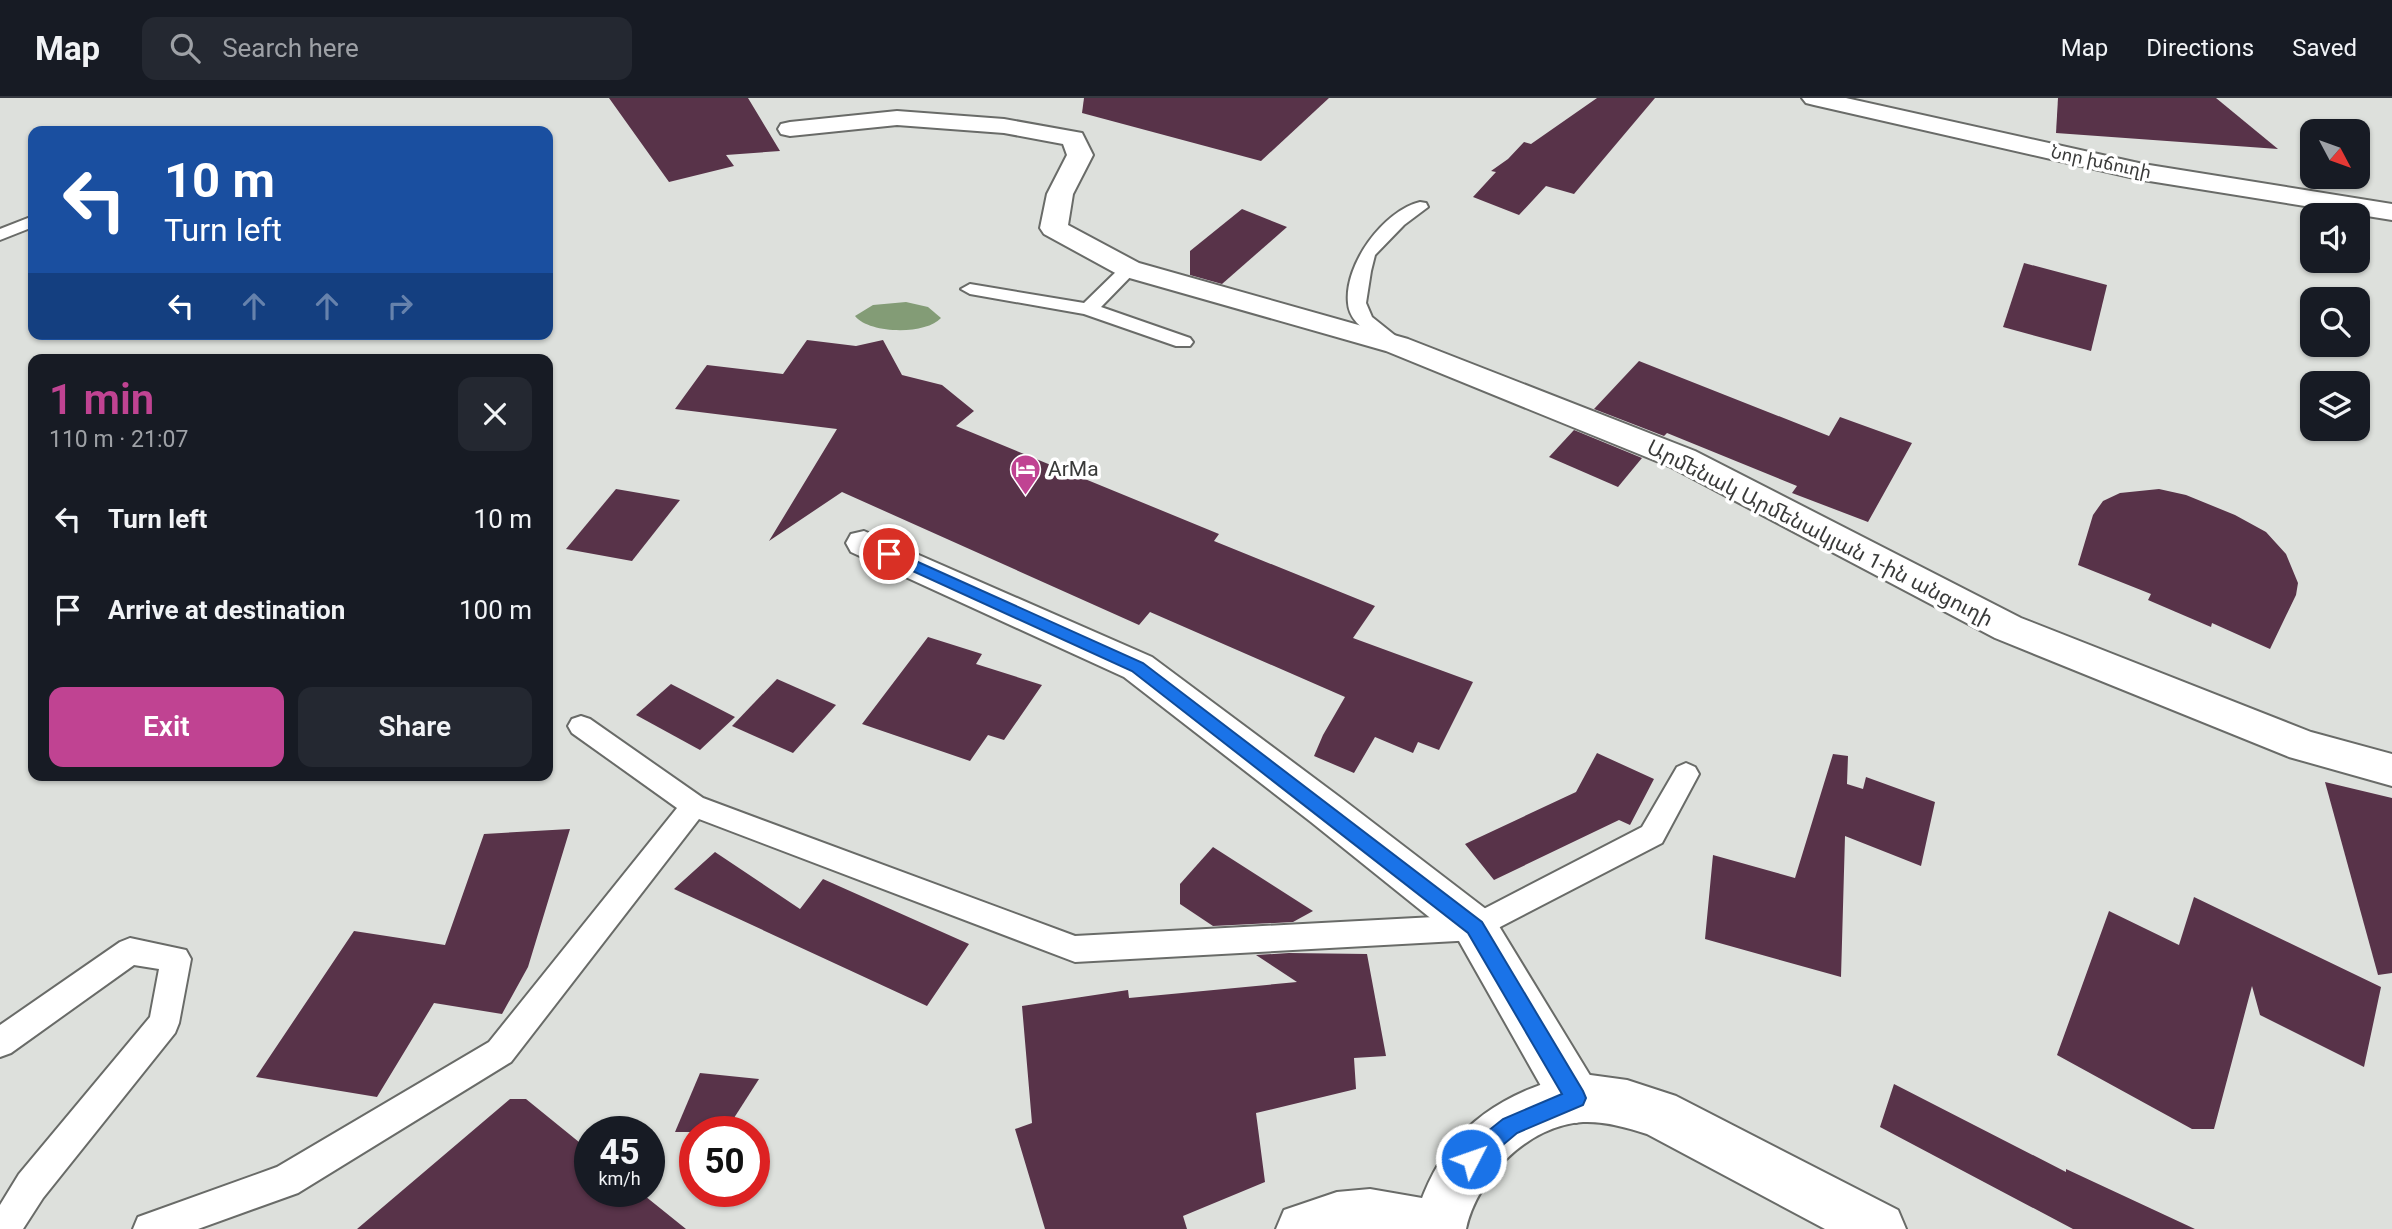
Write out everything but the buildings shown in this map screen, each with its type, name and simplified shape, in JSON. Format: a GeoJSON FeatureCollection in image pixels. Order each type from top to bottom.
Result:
{"type":"FeatureCollection","features":[{"type":"Feature","properties":{"kind":"street","name":"Նոր խճուղի"},"geometry":{"type":"LineString","coordinates":[[1814,98],[2143,172],[2392,212]]}},
{"type":"Feature","properties":{"kind":"street","name":"Արմենակ Արմենակյան 1-ին անցուղի"},"geometry":{"type":"LineString","coordinates":[[790,129],[897,118],[1004,126],[1073,138],[1080,155],[1060,194],[1054,228],[1129,269],[1397,345],[1683,459],[2008,628],[2303,746],[2392,770]]}},
{"type":"Feature","properties":{"kind":"street"},"geometry":{"type":"LineString","coordinates":[[864,543],[1138,667],[1475,928],[1576,1098]]}},
{"type":"Feature","properties":{"kind":"street"},"geometry":{"type":"LineString","coordinates":[[1303,1229],[1338,1217],[1371,1214],[1405,1219],[1439,1229],[1445,1199],[1479,1149],[1510,1126],[1576,1098],[1623,1103],[1658,1113],[1879,1229]]}},
{"type":"Feature","properties":{"kind":"lane"},"geometry":{"type":"LineString","coordinates":[[1397,345],[1364,320],[1357,303],[1362,271],[1367,254],[1375,245],[1398,221],[1420,207]]}},
{"type":"Feature","properties":{"kind":"lane"},"geometry":{"type":"LineString","coordinates":[[0,235],[28,223]]}},
{"type":"Feature","properties":{"kind":"lane"},"geometry":{"type":"LineString","coordinates":[[1088,309],[1129,269]]}},
{"type":"Feature","properties":{"kind":"lane"},"geometry":{"type":"LineString","coordinates":[[970,289],[1088,309],[1183,342]]}},
{"type":"Feature","properties":{"kind":"lane"},"geometry":{"type":"LineString","coordinates":[[581,726],[694,806],[1075,950],[1475,928],[1653,835],[1686,774]]}},
{"type":"Feature","properties":{"kind":"lane"},"geometry":{"type":"LineString","coordinates":[[150,1229],[286,1181],[500,1052],[694,806]]}},
{"type":"Feature","properties":{"kind":"lane"},"geometry":{"type":"LineString","coordinates":[[0,1043],[130,951],[176,959],[164,1023],[31,1186],[4,1229]]}},
{"type":"Feature","properties":{"kind":"shaded area"},"geometry":{"type":"Polygon","coordinates":[[[906,302],[928,307],[941,318],[934,324],[911,330],[898,330],[872,326],[855,316],[873,305],[906,302]]]}},
{"type":"Feature","properties":{"kind":"place","name":"ArMa"},"geometry":{"type":"Point","coordinates":[1025,496]}},
{"type":"Feature","properties":{"kind":"route"},"geometry":{"type":"LineString","coordinates":[[889,554],[1138,667],[1475,928],[1576,1098],[1510,1126],[1479,1149],[1471,1159]]}}]}
